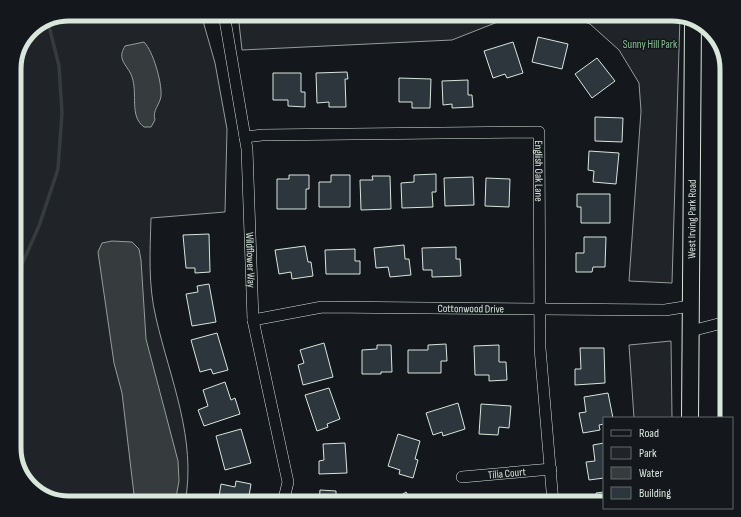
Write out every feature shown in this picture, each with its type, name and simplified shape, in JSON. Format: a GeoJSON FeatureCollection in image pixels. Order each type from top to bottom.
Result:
{"type":"FeatureCollection","features":[{"type":"Feature","properties":{"kind":"main road","name":"West Irving Park Road"},"geometry":{"type":"LineString","coordinates":[[690,417],[693,26]]}},
{"type":"Feature","properties":{"kind":"street","name":"Wildflower Way"},"geometry":{"type":"LineString","coordinates":[[225,21],[245,138],[253,320],[288,482],[285,496]]}},
{"type":"Feature","properties":{"kind":"street","name":"English Oak Lane"},"geometry":{"type":"LineString","coordinates":[[245,138],[262,135],[539,132],[540,348],[553,496]]}},
{"type":"Feature","properties":{"kind":"street","name":"Cottonwood Drive"},"geometry":{"type":"LineString","coordinates":[[253,320],[322,307],[665,310],[690,306]]}},
{"type":"Feature","properties":{"kind":"street"},"geometry":{"type":"LineString","coordinates":[[691,331],[720,324]]}},
{"type":"Feature","properties":{"kind":"street","name":"Tilia Court"},"geometry":{"type":"LineString","coordinates":[[462,477],[551,469]]}},
{"type":"Feature","properties":{"kind":"green space"},"geometry":{"type":"Polygon","coordinates":[[[203,21],[215,63],[227,129],[225,212],[151,218],[150,268],[153,306],[185,432],[188,456],[188,479],[186,496],[62,496],[47,491],[35,482],[27,472],[23,461],[21,452],[21,65],[26,47],[37,33],[45,27],[59,22],[203,21]]]}},
{"type":"Feature","properties":{"kind":"green space"},"geometry":{"type":"Polygon","coordinates":[[[239,21],[500,21],[452,40],[242,50],[239,21]]]}},
{"type":"Feature","properties":{"kind":"green space","name":"Sunny Hill Park"},"geometry":{"type":"Polygon","coordinates":[[[582,21],[680,22],[672,283],[629,281],[641,111],[639,83],[619,50],[590,24],[582,21]]]}},
{"type":"Feature","properties":{"kind":"green space"},"geometry":{"type":"Polygon","coordinates":[[[671,341],[672,417],[634,417],[629,345],[671,341]]]}},
{"type":"Feature","properties":{"kind":"water"},"geometry":{"type":"Polygon","coordinates":[[[144,42],[154,59],[161,90],[161,96],[155,110],[155,120],[151,127],[144,127],[139,122],[135,111],[134,84],[122,56],[125,46],[144,42]]]}},
{"type":"Feature","properties":{"kind":"water"},"geometry":{"type":"Polygon","coordinates":[[[112,241],[132,242],[139,249],[146,339],[178,461],[179,481],[176,496],[134,496],[122,393],[114,363],[98,252],[102,243],[112,241]]]}},
{"type":"Feature","properties":{"kind":"building"},"geometry":{"type":"Polygon","coordinates":[[[538,37],[568,44],[562,69],[532,62],[538,37]]]}},
{"type":"Feature","properties":{"kind":"building"},"geometry":{"type":"Polygon","coordinates":[[[513,42],[523,73],[507,78],[505,74],[493,78],[484,51],[513,42]]]}},
{"type":"Feature","properties":{"kind":"building"},"geometry":{"type":"Polygon","coordinates":[[[597,58],[615,81],[592,98],[575,74],[597,58]]]}},
{"type":"Feature","properties":{"kind":"building"},"geometry":{"type":"Polygon","coordinates":[[[347,72],[348,79],[345,79],[346,107],[329,107],[329,102],[317,103],[316,73],[347,72]]]}},
{"type":"Feature","properties":{"kind":"building"},"geometry":{"type":"Polygon","coordinates":[[[273,73],[301,73],[301,92],[305,92],[305,107],[288,106],[288,100],[273,100],[273,73]]]}},
{"type":"Feature","properties":{"kind":"building"},"geometry":{"type":"Polygon","coordinates":[[[399,78],[431,79],[430,108],[412,108],[412,102],[399,102],[399,78]]]}},
{"type":"Feature","properties":{"kind":"building"},"geometry":{"type":"Polygon","coordinates":[[[468,80],[468,95],[472,95],[473,107],[452,108],[452,104],[443,105],[442,81],[468,80]]]}},
{"type":"Feature","properties":{"kind":"building"},"geometry":{"type":"Polygon","coordinates":[[[595,117],[623,118],[622,142],[595,141],[595,117]]]}},
{"type":"Feature","properties":{"kind":"building"},"geometry":{"type":"Polygon","coordinates":[[[589,151],[619,153],[616,184],[593,182],[594,171],[588,170],[589,151]]]}},
{"type":"Feature","properties":{"kind":"building"},"geometry":{"type":"Polygon","coordinates":[[[436,174],[436,192],[432,192],[433,207],[402,208],[401,183],[414,182],[414,175],[436,174]]]}},
{"type":"Feature","properties":{"kind":"building"},"geometry":{"type":"Polygon","coordinates":[[[289,175],[309,175],[309,189],[306,189],[306,209],[277,209],[277,179],[289,179],[289,175]]]}},
{"type":"Feature","properties":{"kind":"building"},"geometry":{"type":"Polygon","coordinates":[[[331,175],[350,175],[350,207],[319,207],[319,182],[331,182],[331,175]]]}},
{"type":"Feature","properties":{"kind":"building"},"geometry":{"type":"Polygon","coordinates":[[[372,176],[390,176],[391,209],[361,210],[360,180],[373,180],[372,176]]]}},
{"type":"Feature","properties":{"kind":"building"},"geometry":{"type":"Polygon","coordinates":[[[473,177],[474,205],[445,206],[444,178],[473,177]]]}},
{"type":"Feature","properties":{"kind":"building"},"geometry":{"type":"Polygon","coordinates":[[[486,178],[510,179],[509,207],[485,206],[486,178]]]}},
{"type":"Feature","properties":{"kind":"building"},"geometry":{"type":"Polygon","coordinates":[[[577,194],[610,194],[610,223],[581,223],[581,207],[577,207],[577,194]]]}},
{"type":"Feature","properties":{"kind":"building"},"geometry":{"type":"Polygon","coordinates":[[[209,234],[210,272],[195,273],[195,268],[186,268],[183,235],[209,234]]]}},
{"type":"Feature","properties":{"kind":"building"},"geometry":{"type":"Polygon","coordinates":[[[584,237],[606,237],[605,267],[593,267],[592,272],[576,272],[576,253],[584,253],[584,237]]]}},
{"type":"Feature","properties":{"kind":"building"},"geometry":{"type":"Polygon","coordinates":[[[404,245],[405,259],[409,259],[411,275],[390,277],[388,267],[376,268],[374,248],[404,245]]]}},
{"type":"Feature","properties":{"kind":"building"},"geometry":{"type":"Polygon","coordinates":[[[305,246],[308,262],[311,262],[313,276],[292,279],[291,272],[279,274],[275,250],[305,246]]]}},
{"type":"Feature","properties":{"kind":"building"},"geometry":{"type":"Polygon","coordinates":[[[456,247],[456,259],[460,259],[461,276],[432,277],[432,270],[423,270],[422,248],[456,247]]]}},
{"type":"Feature","properties":{"kind":"building"},"geometry":{"type":"Polygon","coordinates":[[[355,249],[355,261],[360,261],[360,274],[326,274],[325,250],[355,249]]]}},
{"type":"Feature","properties":{"kind":"building"},"geometry":{"type":"Polygon","coordinates":[[[209,284],[216,322],[192,326],[186,294],[198,292],[197,286],[209,284]]]}},
{"type":"Feature","properties":{"kind":"building"},"geometry":{"type":"Polygon","coordinates":[[[217,333],[228,370],[213,374],[211,369],[200,372],[191,340],[217,333]]]}},
{"type":"Feature","properties":{"kind":"building"},"geometry":{"type":"Polygon","coordinates":[[[324,343],[333,377],[303,385],[298,365],[304,363],[300,350],[324,343]]]}},
{"type":"Feature","properties":{"kind":"building"},"geometry":{"type":"Polygon","coordinates":[[[446,344],[447,361],[441,361],[441,373],[408,373],[408,350],[428,350],[428,345],[446,344]]]}},
{"type":"Feature","properties":{"kind":"building"},"geometry":{"type":"Polygon","coordinates":[[[377,345],[391,345],[392,372],[381,372],[381,374],[362,374],[362,350],[377,349],[377,345]]]}},
{"type":"Feature","properties":{"kind":"building"},"geometry":{"type":"Polygon","coordinates":[[[499,345],[499,362],[506,362],[507,380],[489,381],[489,375],[475,375],[474,346],[499,345]]]}},
{"type":"Feature","properties":{"kind":"building"},"geometry":{"type":"Polygon","coordinates":[[[580,348],[604,348],[605,383],[575,385],[575,369],[581,369],[580,348]]]}},
{"type":"Feature","properties":{"kind":"building"},"geometry":{"type":"Polygon","coordinates":[[[225,382],[231,400],[235,398],[240,414],[204,426],[198,410],[208,406],[203,390],[225,382]]]}},
{"type":"Feature","properties":{"kind":"building"},"geometry":{"type":"Polygon","coordinates":[[[329,388],[340,419],[327,424],[328,427],[317,431],[305,395],[329,388]]]}},
{"type":"Feature","properties":{"kind":"building"},"geometry":{"type":"Polygon","coordinates":[[[608,393],[613,417],[603,417],[603,424],[599,425],[600,430],[583,433],[579,413],[586,412],[584,397],[608,393]]]}},
{"type":"Feature","properties":{"kind":"building"},"geometry":{"type":"Polygon","coordinates":[[[458,403],[465,429],[443,436],[442,432],[433,435],[426,413],[458,403]]]}},
{"type":"Feature","properties":{"kind":"building"},"geometry":{"type":"Polygon","coordinates":[[[481,404],[511,406],[509,428],[499,427],[498,435],[479,434],[481,404]]]}},
{"type":"Feature","properties":{"kind":"building"},"geometry":{"type":"Polygon","coordinates":[[[241,429],[251,463],[225,470],[216,436],[241,429]]]}},
{"type":"Feature","properties":{"kind":"building"},"geometry":{"type":"Polygon","coordinates":[[[398,434],[420,441],[415,459],[418,460],[413,478],[399,474],[400,470],[388,466],[398,434]]]}},
{"type":"Feature","properties":{"kind":"building"},"geometry":{"type":"Polygon","coordinates":[[[345,443],[347,473],[319,474],[319,461],[324,460],[323,444],[345,443]]]}},
{"type":"Feature","properties":{"kind":"building"},"geometry":{"type":"Polygon","coordinates":[[[603,443],[603,478],[589,480],[586,462],[595,461],[593,445],[603,443]]]}},
{"type":"Feature","properties":{"kind":"building"},"geometry":{"type":"Polygon","coordinates":[[[236,481],[251,484],[249,496],[219,496],[221,484],[235,487],[236,481]]]}},
{"type":"Feature","properties":{"kind":"building"},"geometry":{"type":"Polygon","coordinates":[[[320,490],[336,491],[336,496],[320,496],[320,490]]]}},
{"type":"Feature","properties":{"kind":"building"},"geometry":{"type":"Polygon","coordinates":[[[406,492],[409,496],[400,496],[406,492]]]}},
{"type":"Feature","properties":{"kind":"building"},"geometry":{"type":"Polygon","coordinates":[[[603,492],[603,496],[597,496],[596,493],[603,492]]]}},
{"type":"Feature","properties":{"kind":"waterway"},"geometry":{"type":"LineString","coordinates":[[21,266],[39,226],[58,169],[62,113],[59,66],[49,26]]}}]}
